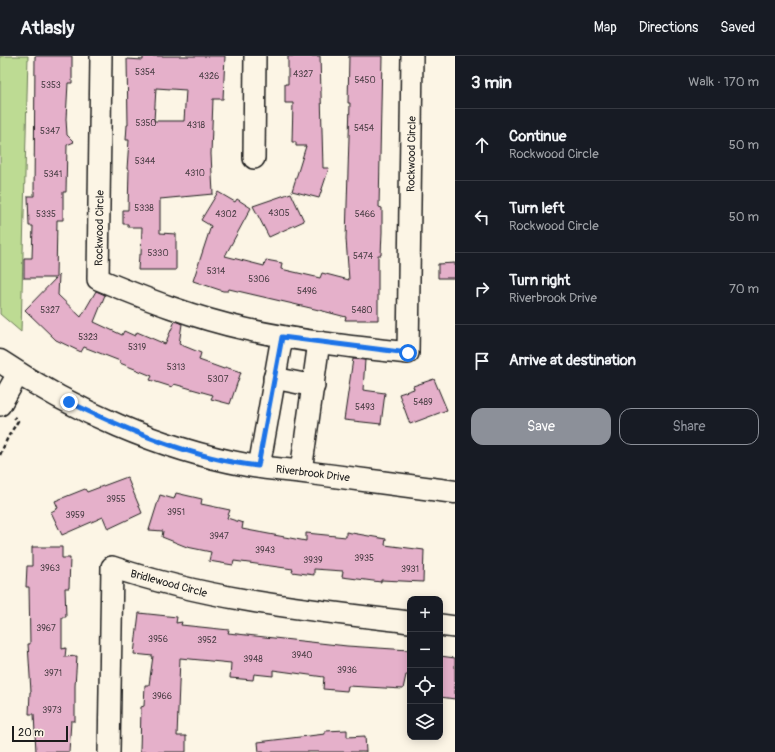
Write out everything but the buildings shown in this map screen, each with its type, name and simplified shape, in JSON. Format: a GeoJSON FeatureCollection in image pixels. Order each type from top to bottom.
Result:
{"type":"FeatureCollection","features":[{"type":"Feature","properties":{"kind":"street","name":"Rockwood Circle"},"geometry":{"type":"LineString","coordinates":[[101,56],[98,279],[188,314],[244,329],[282,337],[408,353],[412,56]]}},
{"type":"Feature","properties":{"kind":"street"},"geometry":{"type":"LineString","coordinates":[[254,158],[255,56]]}},
{"type":"Feature","properties":{"kind":"street"},"geometry":{"type":"LineString","coordinates":[[258,466],[282,337]]}},
{"type":"Feature","properties":{"kind":"street"},"geometry":{"type":"LineString","coordinates":[[301,472],[314,386],[318,342]]}},
{"type":"Feature","properties":{"kind":"street","name":"Riverbrook Drive"},"geometry":{"type":"LineString","coordinates":[[0,362],[18,374],[112,423],[194,452],[258,466],[455,492]]}},
{"type":"Feature","properties":{"kind":"street"},"geometry":{"type":"LineString","coordinates":[[0,405],[18,374]]}},
{"type":"Feature","properties":{"kind":"street"},"geometry":{"type":"LineString","coordinates":[[274,378],[314,386]]}},
{"type":"Feature","properties":{"kind":"street","name":"Bridlewood Circle"},"geometry":{"type":"LineString","coordinates":[[109,752],[112,567],[141,577],[246,602],[407,622]]}},
{"type":"Feature","properties":{"kind":"street"},"geometry":{"type":"LineString","coordinates":[[443,625],[455,627]]}},
{"type":"Feature","properties":{"kind":"path"},"geometry":{"type":"LineString","coordinates":[[0,405],[18,421],[8,437],[0,455]]}},
{"type":"Feature","properties":{"kind":"green space"},"geometry":{"type":"Polygon","coordinates":[[[0,56],[28,56],[21,332],[0,314],[0,56]]]}},
{"type":"Feature","properties":{"kind":"route"},"geometry":{"type":"LineString","coordinates":[[69,402],[112,423],[154,439],[194,452],[258,466],[282,337],[408,353]]}}]}
